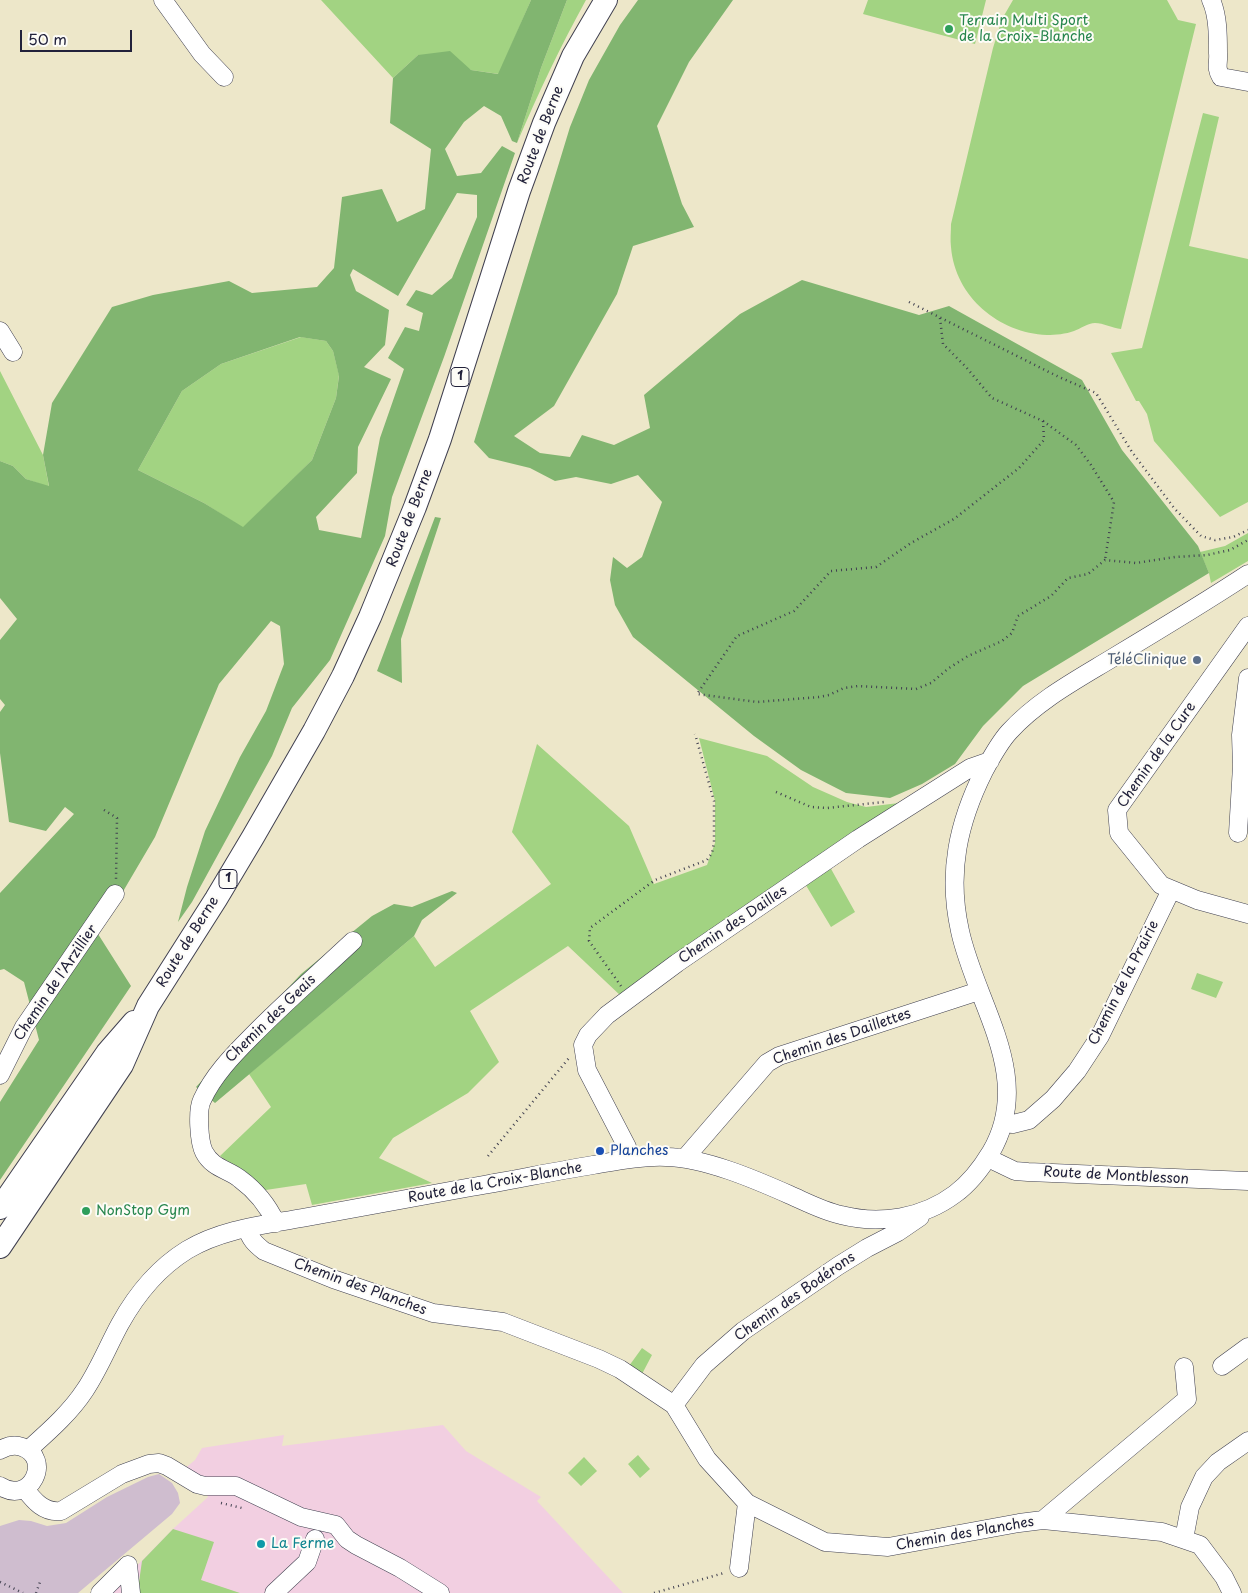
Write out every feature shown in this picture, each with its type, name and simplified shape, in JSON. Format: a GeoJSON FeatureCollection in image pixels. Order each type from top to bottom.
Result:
{"type":"FeatureCollection","features":[{"type":"Feature","properties":{"kind":"main road","name":"Route de Berne"},"geometry":{"type":"LineString","coordinates":[[0,1247],[122,1066],[148,1006],[224,885],[332,697],[370,617],[403,538],[440,439],[516,198],[540,131],[573,56],[606,0]]}},
{"type":"Feature","properties":{"kind":"main road","name":"Route de Berne"},"geometry":{"type":"LineString","coordinates":[[0,1208],[107,1053],[148,1006]]}},
{"type":"Feature","properties":{"kind":"street"},"geometry":{"type":"LineString","coordinates":[[163,0],[202,54],[224,77]]}},
{"type":"Feature","properties":{"kind":"street"},"geometry":{"type":"LineString","coordinates":[[1211,0],[1215,8],[1219,55],[1217,70],[1221,77],[1248,82]]}},
{"type":"Feature","properties":{"kind":"street"},"geometry":{"type":"LineString","coordinates":[[0,331],[13,352]]}},
{"type":"Feature","properties":{"kind":"street","name":"Route de la Croix-Blanche"},"geometry":{"type":"LineString","coordinates":[[28,1450],[69,1410],[85,1390],[96,1373],[135,1298],[153,1277],[181,1254],[198,1244],[228,1233],[643,1157],[685,1158],[726,1170],[836,1214],[863,1219],[898,1218],[917,1213],[932,1207],[956,1193],[972,1178],[988,1158],[996,1142],[1007,1108],[1007,1074],[998,1039],[967,958],[959,928],[955,896],[956,850],[965,814],[974,791],[1008,733],[1038,706],[1070,684],[1248,574]]}},
{"type":"Feature","properties":{"kind":"street","name":"Chemin de la Cure"},"geometry":{"type":"LineString","coordinates":[[1245,635],[1117,810],[1119,833],[1161,886],[1197,900],[1248,914]]}},
{"type":"Feature","properties":{"kind":"street"},"geometry":{"type":"LineString","coordinates":[[1238,834],[1245,768],[1242,735],[1248,678]]}},
{"type":"Feature","properties":{"kind":"street","name":"Chemin des Dailles"},"geometry":{"type":"LineString","coordinates":[[583,1045],[588,1035],[607,1015],[677,963],[858,840],[970,768],[990,761]]}},
{"type":"Feature","properties":{"kind":"street","name":"Chemin de la Prairie"},"geometry":{"type":"LineString","coordinates":[[1003,1123],[1013,1124],[1028,1120],[1053,1099],[1077,1071],[1100,1036],[1171,890]]}},
{"type":"Feature","properties":{"kind":"street","name":"Chemin de l'Arzillier"},"geometry":{"type":"LineString","coordinates":[[0,1075],[24,1027],[115,894]]}},
{"type":"Feature","properties":{"kind":"street","name":"Chemin des Geais"},"geometry":{"type":"LineString","coordinates":[[276,1223],[272,1213],[256,1194],[239,1178],[218,1168],[204,1152],[199,1130],[201,1101],[224,1065],[270,1018],[353,941]]}},
{"type":"Feature","properties":{"kind":"street","name":"Chemin des Daillettes"},"geometry":{"type":"LineString","coordinates":[[685,1158],[767,1063],[779,1056],[979,991]]}},
{"type":"Feature","properties":{"kind":"street"},"geometry":{"type":"LineString","coordinates":[[583,1045],[587,1070],[627,1147]]}},
{"type":"Feature","properties":{"kind":"street","name":"Route de Montblesson"},"geometry":{"type":"LineString","coordinates":[[988,1158],[1015,1171],[1248,1182]]}},
{"type":"Feature","properties":{"kind":"street","name":"Chemin des Bodérons"},"geometry":{"type":"LineString","coordinates":[[674,1405],[704,1365],[743,1331],[838,1266],[898,1232],[932,1207]]}},
{"type":"Feature","properties":{"kind":"street","name":"Chemin des Planches"},"geometry":{"type":"LineString","coordinates":[[247,1228],[250,1238],[256,1245],[322,1275],[433,1313],[503,1322],[620,1369],[674,1405],[707,1459],[747,1503],[825,1542],[888,1547],[1043,1520],[1162,1532],[1200,1545],[1224,1577],[1232,1593]]}},
{"type":"Feature","properties":{"kind":"street"},"geometry":{"type":"LineString","coordinates":[[1222,1366],[1248,1347]]}},
{"type":"Feature","properties":{"kind":"street","name":"Chemin des Planches"},"geometry":{"type":"LineString","coordinates":[[1043,1520],[1187,1400],[1184,1367]]}},
{"type":"Feature","properties":{"kind":"street"},"geometry":{"type":"LineString","coordinates":[[1184,1539],[1190,1508],[1204,1477],[1218,1462],[1248,1441]]}},
{"type":"Feature","properties":{"kind":"street"},"geometry":{"type":"LineString","coordinates":[[0,1450],[15,1445],[24,1448],[35,1458],[37,1468],[32,1482],[8,1491]]}},
{"type":"Feature","properties":{"kind":"street"},"geometry":{"type":"LineString","coordinates":[[8,1491],[52,1512],[61,1512],[122,1474],[148,1464],[159,1463],[168,1466],[196,1484],[205,1486],[236,1486],[300,1517],[336,1525],[356,1545],[400,1568],[440,1593]]}},
{"type":"Feature","properties":{"kind":"street"},"geometry":{"type":"LineString","coordinates":[[739,1568],[747,1503]]}},
{"type":"Feature","properties":{"kind":"street"},"geometry":{"type":"LineString","coordinates":[[274,1593],[307,1562],[315,1539]]}},
{"type":"Feature","properties":{"kind":"street"},"geometry":{"type":"LineString","coordinates":[[100,1593],[128,1566],[131,1593]]}},
{"type":"Feature","properties":{"kind":"path"},"geometry":{"type":"LineString","coordinates":[[909,302],[1059,378],[1096,393],[1132,452],[1174,508],[1201,536],[1215,540],[1233,537],[1248,530]]}},
{"type":"Feature","properties":{"kind":"path"},"geometry":{"type":"LineString","coordinates":[[940,317],[943,344],[966,367],[992,398],[1043,421],[1076,445],[1114,502],[1105,560],[1088,574],[1068,578],[1051,596],[1018,616],[1012,633],[1002,641],[968,656],[949,668],[931,683],[916,689],[858,686],[844,688],[829,695],[819,697],[757,702],[697,694],[737,636],[794,612],[831,571],[876,567],[911,543],[954,519],[1019,468],[1044,440],[1043,421]]}},
{"type":"Feature","properties":{"kind":"path"},"geometry":{"type":"LineString","coordinates":[[1105,560],[1136,563],[1175,557],[1207,556],[1230,550],[1248,540]]}},
{"type":"Feature","properties":{"kind":"path"},"geometry":{"type":"LineString","coordinates":[[630,998],[589,941],[590,928],[655,880],[708,860],[712,853],[714,843],[714,801],[695,734]]}},
{"type":"Feature","properties":{"kind":"path"},"geometry":{"type":"LineString","coordinates":[[776,792],[811,807],[827,808],[892,801]]}},
{"type":"Feature","properties":{"kind":"path"},"geometry":{"type":"LineString","coordinates":[[104,810],[117,818],[115,894]]}},
{"type":"Feature","properties":{"kind":"path"},"geometry":{"type":"LineString","coordinates":[[488,1156],[574,1051],[583,1045]]}},
{"type":"Feature","properties":{"kind":"path"},"geometry":{"type":"LineString","coordinates":[[654,1593],[739,1568]]}},
{"type":"Feature","properties":{"kind":"path"},"geometry":{"type":"LineString","coordinates":[[0,1582],[23,1593]]}},
{"type":"Feature","properties":{"kind":"path"},"geometry":{"type":"LineString","coordinates":[[36,1593],[40,1582]]}},
{"type":"Feature","properties":{"kind":"shaded area"},"geometry":{"type":"Polygon","coordinates":[[[443,1425],[466,1451],[541,1497],[537,1501],[623,1593],[110,1593],[173,1529],[208,1497],[201,1480],[183,1470],[195,1460],[202,1448],[284,1435],[282,1446],[443,1425]]]}},
{"type":"Feature","properties":{"kind":"shaded area"},"geometry":{"type":"Polygon","coordinates":[[[159,1474],[172,1483],[178,1493],[180,1503],[172,1514],[78,1593],[0,1593],[0,1526],[19,1520],[31,1521],[47,1526],[66,1523],[107,1497],[148,1477],[159,1474]]]}},
{"type":"Feature","properties":{"kind":"green space"},"geometry":{"type":"Polygon","coordinates":[[[321,0],[531,0],[499,74],[471,70],[418,55],[393,78],[321,0]]]}},
{"type":"Feature","properties":{"kind":"green space"},"geometry":{"type":"Polygon","coordinates":[[[531,0],[567,0],[541,68],[517,143],[512,141],[501,116],[484,106],[464,122],[445,149],[457,176],[481,173],[502,146],[515,153],[444,357],[392,497],[385,536],[330,660],[292,708],[272,756],[192,902],[178,922],[205,831],[240,757],[266,711],[284,664],[280,626],[271,621],[219,684],[155,837],[98,934],[131,986],[0,1180],[0,1102],[39,1040],[24,982],[4,969],[0,970],[0,893],[74,814],[65,807],[46,831],[9,822],[0,753],[0,712],[5,705],[0,699],[0,640],[17,619],[0,598],[0,461],[13,466],[26,479],[49,486],[43,455],[52,403],[112,307],[153,295],[229,281],[252,293],[317,287],[334,268],[342,197],[382,189],[397,222],[425,209],[431,149],[390,123],[393,78],[418,55],[450,51],[471,70],[498,74],[531,0]],[[457,193],[398,296],[353,269],[350,275],[356,291],[389,310],[385,345],[364,367],[391,379],[358,447],[357,473],[316,517],[319,530],[361,538],[380,438],[404,369],[388,358],[405,327],[419,331],[423,313],[406,305],[416,290],[432,295],[452,278],[477,217],[477,195],[457,193]],[[300,337],[221,364],[182,391],[138,470],[204,503],[243,527],[312,460],[336,398],[339,376],[333,351],[326,341],[300,337]]]}},
{"type":"Feature","properties":{"kind":"green space"},"geometry":{"type":"Polygon","coordinates":[[[567,0],[586,0],[567,35],[517,143],[541,68],[567,0]]]}},
{"type":"Feature","properties":{"kind":"green space"},"geometry":{"type":"Polygon","coordinates":[[[638,0],[733,0],[689,62],[657,126],[682,204],[694,227],[633,246],[617,294],[554,406],[514,436],[540,453],[570,457],[582,435],[614,445],[650,428],[644,395],[740,314],[802,280],[919,315],[949,306],[1082,380],[1122,450],[1198,546],[1209,573],[1023,686],[983,726],[955,764],[922,784],[890,798],[846,793],[801,770],[754,736],[633,637],[615,605],[610,580],[613,557],[627,568],[642,557],[662,502],[638,475],[611,484],[576,477],[555,481],[530,468],[489,458],[474,442],[570,127],[589,80],[620,25],[638,0]]]}},
{"type":"Feature","properties":{"kind":"green space","name":"Terrain Multi Sport de la Croix-Blanche"},"geometry":{"type":"Polygon","coordinates":[[[868,0],[986,0],[975,44],[863,14],[868,0]]]}},
{"type":"Feature","properties":{"kind":"green space"},"geometry":{"type":"Polygon","coordinates":[[[1013,0],[1167,0],[1178,20],[1196,24],[1121,329],[1095,323],[1068,333],[1047,335],[1029,333],[1012,327],[983,309],[970,296],[961,282],[954,265],[951,224],[993,48],[1002,19],[1013,0]]]}},
{"type":"Feature","properties":{"kind":"green space"},"geometry":{"type":"Polygon","coordinates":[[[1203,113],[1219,117],[1189,246],[1248,259],[1248,502],[1220,517],[1154,441],[1147,414],[1139,401],[1136,401],[1111,353],[1142,348],[1203,113]]]}},
{"type":"Feature","properties":{"kind":"green space"},"geometry":{"type":"Polygon","coordinates":[[[301,337],[326,341],[333,351],[339,375],[336,398],[312,460],[243,528],[204,503],[138,470],[182,391],[221,364],[301,337]]]}},
{"type":"Feature","properties":{"kind":"green space"},"geometry":{"type":"Polygon","coordinates":[[[0,371],[43,455],[49,487],[26,479],[13,466],[0,461],[0,371]]]}},
{"type":"Feature","properties":{"kind":"green space"},"geometry":{"type":"Polygon","coordinates":[[[435,517],[441,518],[401,639],[402,683],[377,671],[435,517]]]}},
{"type":"Feature","properties":{"kind":"green space"},"geometry":{"type":"Polygon","coordinates":[[[1248,533],[1248,561],[1211,583],[1200,552],[1225,546],[1248,533]]]}},
{"type":"Feature","properties":{"kind":"green space"},"geometry":{"type":"Polygon","coordinates":[[[699,738],[767,756],[813,787],[847,802],[866,807],[899,803],[921,792],[622,997],[568,946],[470,1011],[499,1062],[468,1093],[393,1138],[379,1158],[432,1183],[312,1205],[306,1184],[259,1191],[242,1172],[220,1156],[271,1107],[249,1074],[414,936],[435,967],[551,884],[512,832],[537,744],[629,826],[654,884],[707,865],[715,843],[715,801],[699,738]]]}},
{"type":"Feature","properties":{"kind":"green space"},"geometry":{"type":"Polygon","coordinates":[[[830,867],[855,912],[831,927],[804,882],[830,867]]]}},
{"type":"Feature","properties":{"kind":"green space"},"geometry":{"type":"Polygon","coordinates":[[[452,891],[457,893],[422,920],[414,936],[215,1103],[196,1087],[301,974],[372,916],[394,904],[412,907],[452,891]]]}},
{"type":"Feature","properties":{"kind":"green space"},"geometry":{"type":"Polygon","coordinates":[[[1197,973],[1223,982],[1216,998],[1191,989],[1197,973]]]}},
{"type":"Feature","properties":{"kind":"green space"},"geometry":{"type":"Polygon","coordinates":[[[642,1348],[652,1355],[642,1374],[629,1366],[642,1348]]]}},
{"type":"Feature","properties":{"kind":"green space"},"geometry":{"type":"Polygon","coordinates":[[[638,1455],[650,1469],[640,1478],[628,1464],[638,1455]]]}},
{"type":"Feature","properties":{"kind":"green space"},"geometry":{"type":"Polygon","coordinates":[[[584,1457],[597,1471],[581,1486],[568,1473],[584,1457]]]}},
{"type":"Feature","properties":{"kind":"green space"},"geometry":{"type":"Polygon","coordinates":[[[173,1529],[214,1542],[201,1580],[240,1593],[140,1593],[139,1582],[142,1561],[173,1529]]]}},
{"type":"Feature","properties":{"kind":"place","name":"Terrain Multi Sport de la Croix-Blanche"},"geometry":{"type":"Point","coordinates":[949,29]}},
{"type":"Feature","properties":{"kind":"place","name":"TéléClinique"},"geometry":{"type":"Point","coordinates":[1197,660]}},
{"type":"Feature","properties":{"kind":"place","name":"Planches"},"geometry":{"type":"Point","coordinates":[600,1151]}},
{"type":"Feature","properties":{"kind":"place","name":"NonStop Gym"},"geometry":{"type":"Point","coordinates":[86,1211]}},
{"type":"Feature","properties":{"kind":"place","name":"La Ferme"},"geometry":{"type":"Point","coordinates":[261,1544]}}]}
